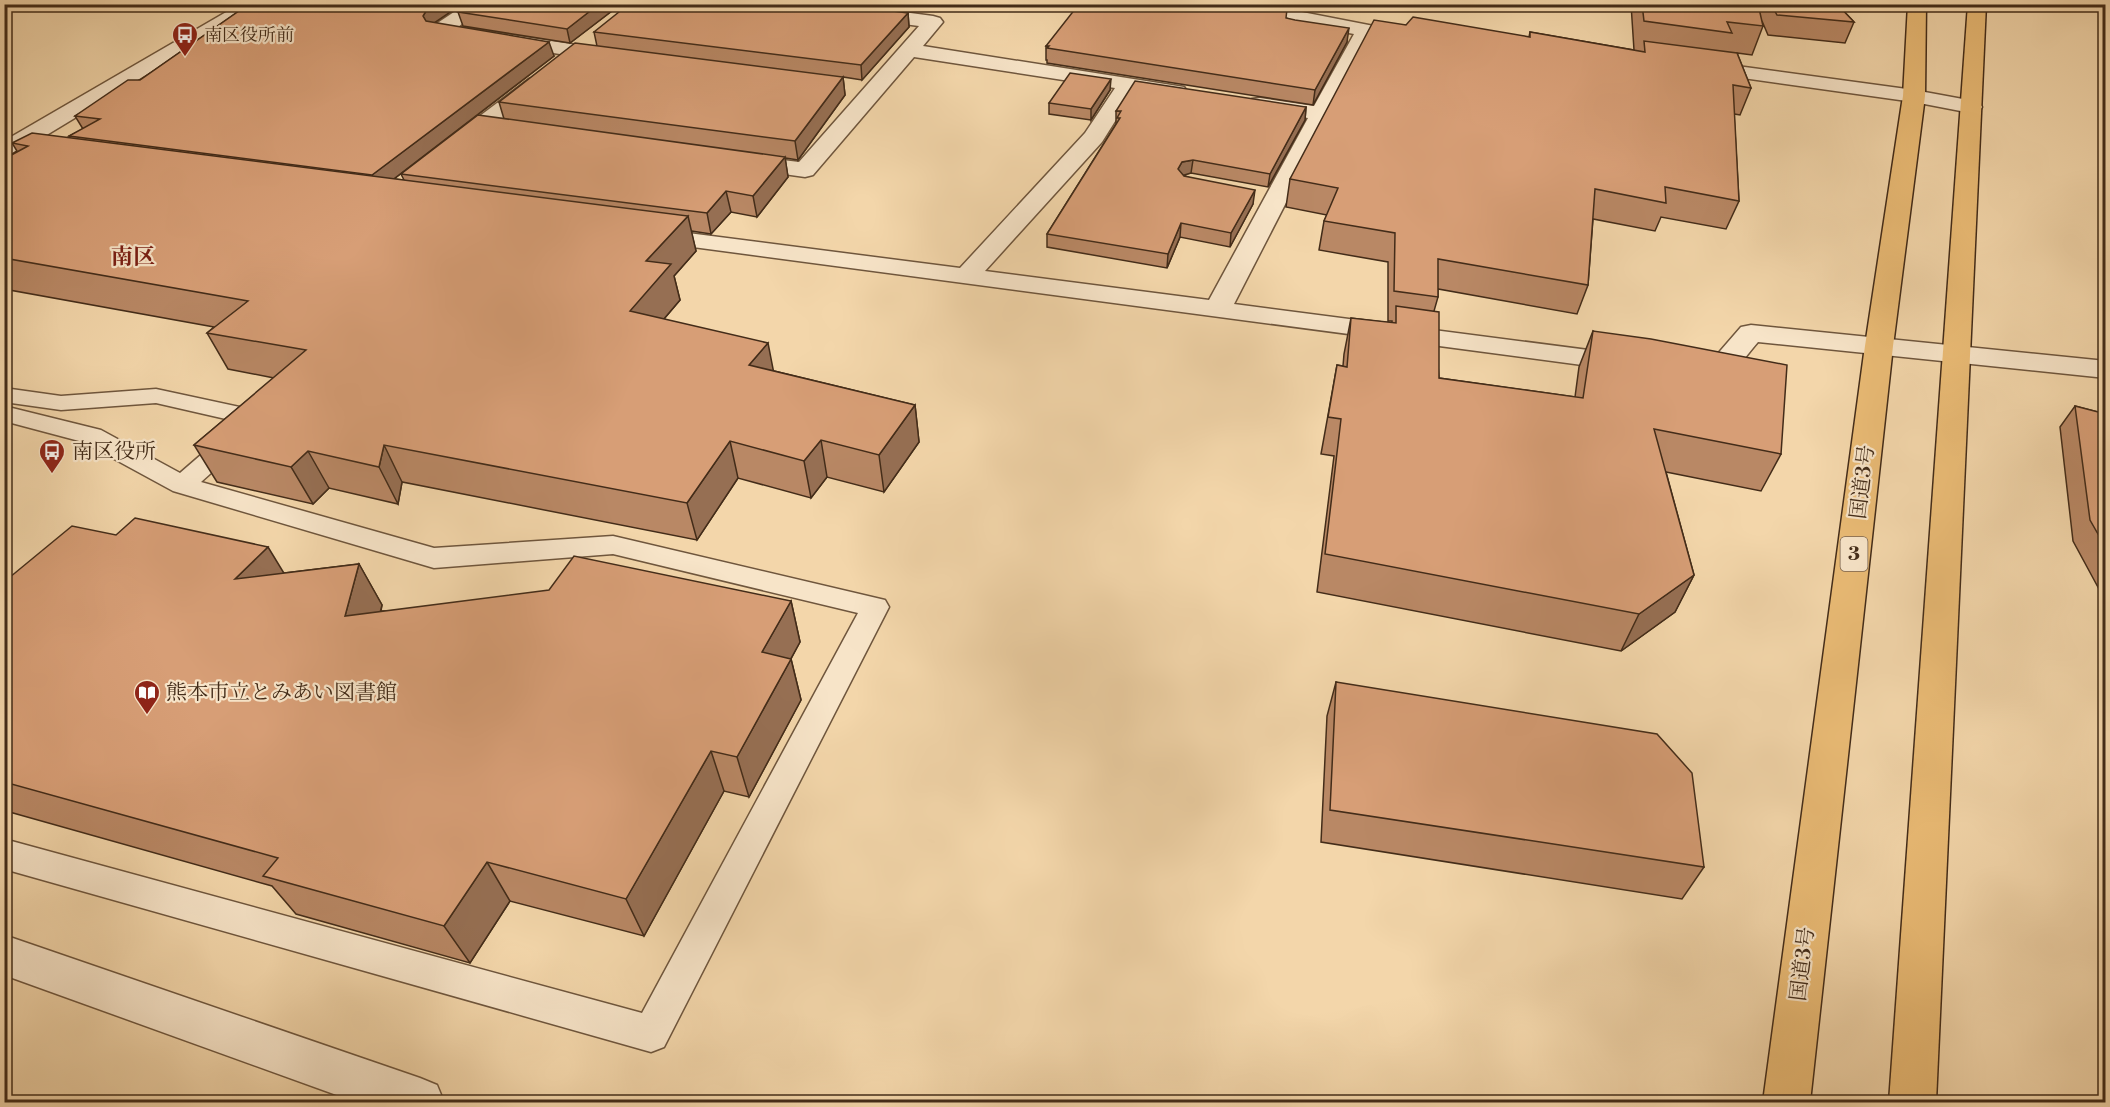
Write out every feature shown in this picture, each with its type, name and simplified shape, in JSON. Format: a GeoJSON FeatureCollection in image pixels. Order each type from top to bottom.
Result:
{"type":"FeatureCollection","features":[{"type":"Feature","properties":{"kind":"highway","name":"国道3号"},"geometry":{"type":"LineString","coordinates":[[1786,1102],[1880,346],[1914,96],[1917,4]]}},
{"type":"Feature","properties":{"kind":"highway"},"geometry":{"type":"LineString","coordinates":[[1912,1102],[1977,4]]}},
{"type":"Feature","properties":{"kind":"street"},"geometry":{"type":"LineString","coordinates":[[4,151],[254,4]]}},
{"type":"Feature","properties":{"kind":"street"},"geometry":{"type":"LineString","coordinates":[[479,4],[440,30],[624,58]]}},
{"type":"Feature","properties":{"kind":"street"},"geometry":{"type":"LineString","coordinates":[[724,159],[805,170],[933,22],[849,7],[796,4]]}},
{"type":"Feature","properties":{"kind":"street"},"geometry":{"type":"LineString","coordinates":[[1229,4],[1365,31],[1438,36]]}},
{"type":"Feature","properties":{"kind":"street"},"geometry":{"type":"LineString","coordinates":[[436,160],[603,31]]}},
{"type":"Feature","properties":{"kind":"street"},"geometry":{"type":"LineString","coordinates":[[1217,310],[1265,197],[1321,114],[1365,31]]}},
{"type":"Feature","properties":{"kind":"street"},"geometry":{"type":"LineString","coordinates":[[908,50],[1196,94]]}},
{"type":"Feature","properties":{"kind":"street"},"geometry":{"type":"LineString","coordinates":[[1682,65],[1914,96],[1971,107]]}},
{"type":"Feature","properties":{"kind":"street"},"geometry":{"type":"LineString","coordinates":[[966,277],[1094,137],[1128,83]]}},
{"type":"Feature","properties":{"kind":"street"},"geometry":{"type":"LineString","coordinates":[[850,87],[874,90]]}},
{"type":"Feature","properties":{"kind":"street"},"geometry":{"type":"LineString","coordinates":[[1242,101],[1321,114]]}},
{"type":"Feature","properties":{"kind":"street"},"geometry":{"type":"LineString","coordinates":[[481,126],[504,129]]}},
{"type":"Feature","properties":{"kind":"street"},"geometry":{"type":"LineString","coordinates":[[4,151],[40,156]]}},
{"type":"Feature","properties":{"kind":"street"},"geometry":{"type":"LineString","coordinates":[[628,233],[1715,374],[1751,333],[2106,370]]}},
{"type":"Feature","properties":{"kind":"street"},"geometry":{"type":"LineString","coordinates":[[4,955],[420,1102]]}},
{"type":"Feature","properties":{"kind":"lane"},"geometry":{"type":"LineString","coordinates":[[4,395],[61,403],[156,396],[258,418],[182,485]]}},
{"type":"Feature","properties":{"kind":"lane"},"geometry":{"type":"LineString","coordinates":[[4,413],[92,436],[182,485],[434,558],[613,545],[875,607],[651,1034],[4,854]]}},
{"type":"Feature","properties":{"kind":"building"},"geometry":{"type":"Polygon","coordinates":[[[249,4],[436,4],[423,16],[426,21],[549,42],[372,175],[69,136],[100,119],[75,116],[128,80],[140,80],[249,4]]]}},
{"type":"Feature","properties":{"kind":"building"},"geometry":{"type":"Polygon","coordinates":[[[468,4],[599,4],[567,29],[458,12],[468,4]]]}},
{"type":"Feature","properties":{"kind":"building"},"geometry":{"type":"Polygon","coordinates":[[[629,4],[840,4],[908,13],[861,65],[594,32],[629,4]]]}},
{"type":"Feature","properties":{"kind":"building"},"geometry":{"type":"Polygon","coordinates":[[[1079,4],[1265,4],[1287,9],[1286,18],[1349,28],[1315,90],[1047,48],[1049,46],[1046,46],[1079,4]]]}},
{"type":"Feature","properties":{"kind":"building"},"geometry":{"type":"Polygon","coordinates":[[[1642,4],[1758,4],[1763,26],[1727,22],[1732,33],[1644,21],[1642,4]]]}},
{"type":"Feature","properties":{"kind":"building"},"geometry":{"type":"Polygon","coordinates":[[[1771,4],[1837,4],[1854,22],[1777,15],[1771,4]]]}},
{"type":"Feature","properties":{"kind":"building"},"geometry":{"type":"Polygon","coordinates":[[[1413,17],[1530,37],[1530,32],[1645,52],[1644,41],[1737,53],[1751,88],[1733,85],[1739,201],[1665,187],[1666,203],[1595,189],[1588,285],[1438,259],[1438,297],[1394,291],[1395,233],[1324,221],[1338,188],[1290,179],[1374,20],[1406,25],[1413,17]]]}},
{"type":"Feature","properties":{"kind":"building"},"geometry":{"type":"Polygon","coordinates":[[[575,43],[843,77],[795,141],[499,102],[575,43]]]}},
{"type":"Feature","properties":{"kind":"building"},"geometry":{"type":"Polygon","coordinates":[[[1070,73],[1111,79],[1091,109],[1049,103],[1070,73]]]}},
{"type":"Feature","properties":{"kind":"building"},"geometry":{"type":"Polygon","coordinates":[[[1135,81],[1306,107],[1270,174],[1193,160],[1182,162],[1178,169],[1184,176],[1255,190],[1231,233],[1181,223],[1168,254],[1047,234],[1120,118],[1117,118],[1121,111],[1116,111],[1135,81]]]}},
{"type":"Feature","properties":{"kind":"building"},"geometry":{"type":"Polygon","coordinates":[[[478,115],[785,157],[753,196],[726,191],[707,213],[401,174],[478,115]]]}},
{"type":"Feature","properties":{"kind":"building"},"geometry":{"type":"Polygon","coordinates":[[[32,133],[688,216],[646,261],[671,264],[630,311],[768,343],[749,365],[915,405],[879,455],[821,440],[804,461],[730,441],[687,503],[384,445],[379,467],[308,451],[291,467],[194,445],[306,350],[207,333],[248,301],[4,258],[4,159],[28,146],[12,143],[32,133]]]}},
{"type":"Feature","properties":{"kind":"building"},"geometry":{"type":"Polygon","coordinates":[[[1396,306],[1439,312],[1439,378],[1583,398],[1593,331],[1651,339],[1787,365],[1781,454],[1654,429],[1694,575],[1639,614],[1325,554],[1341,419],[1328,417],[1337,365],[1347,367],[1351,318],[1396,323],[1396,306]]]}},
{"type":"Feature","properties":{"kind":"building"},"geometry":{"type":"Polygon","coordinates":[[[2075,406],[2106,414],[2106,548],[2090,520],[2075,406]]]}},
{"type":"Feature","properties":{"kind":"building"},"geometry":{"type":"Polygon","coordinates":[[[135,518],[268,547],[235,579],[359,564],[345,616],[549,590],[574,556],[791,601],[762,652],[791,659],[737,757],[711,751],[626,899],[487,862],[444,926],[263,876],[278,858],[4,782],[4,582],[72,526],[116,535],[135,518]]]}},
{"type":"Feature","properties":{"kind":"building"},"geometry":{"type":"Polygon","coordinates":[[[1336,682],[1657,734],[1692,773],[1704,867],[1330,810],[1336,682]]]}},
{"type":"Feature","properties":{"kind":"place","name":"南区役所前"},"geometry":{"type":"Point","coordinates":[185,58]}},
{"type":"Feature","properties":{"kind":"place","name":"南区役所"},"geometry":{"type":"Point","coordinates":[52,475]}},
{"type":"Feature","properties":{"kind":"place","name":"熊本市立とみあい図書館"},"geometry":{"type":"Point","coordinates":[147,716]}},
{"type":"Feature","properties":{"kind":"district","name":"南区"},"geometry":{"type":"Point","coordinates":[133,257]}}]}
